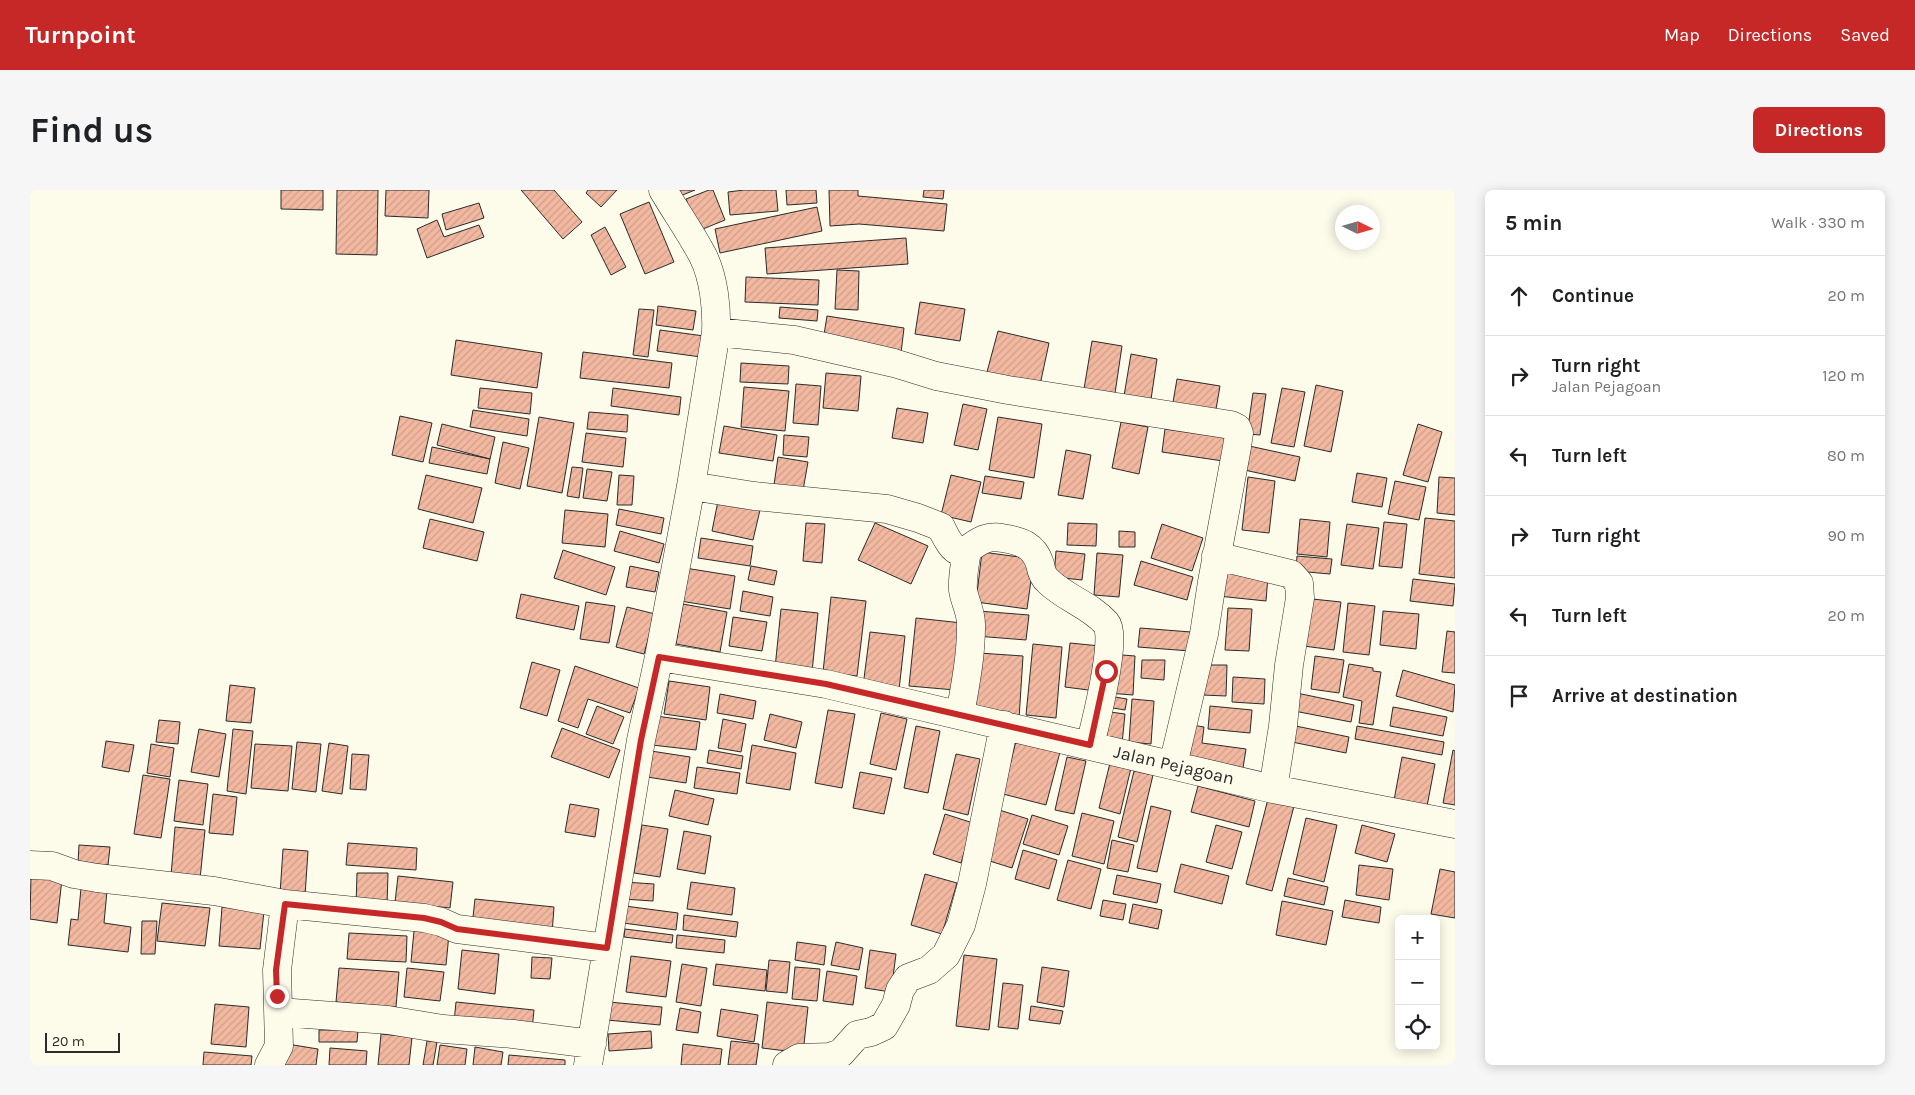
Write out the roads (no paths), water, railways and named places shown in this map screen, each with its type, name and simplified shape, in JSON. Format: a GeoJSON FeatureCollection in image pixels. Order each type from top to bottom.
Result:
{"type":"FeatureCollection","features":[{"type":"Feature","properties":{"kind":"street"},"geometry":{"type":"LineString","coordinates":[[279,1012],[388,1020],[443,1029],[513,1034],[590,1055],[641,740],[659,657],[691,486],[716,332],[717,318],[710,277],[704,258],[663,190]]}},
{"type":"Feature","properties":{"kind":"street"},"geometry":{"type":"LineString","coordinates":[[716,332],[794,340],[894,363],[936,376],[1008,390],[1231,425],[1237,428],[1239,433],[1216,556],[1204,634],[1173,765]]}},
{"type":"Feature","properties":{"kind":"street"},"geometry":{"type":"LineString","coordinates":[[691,486],[754,496],[887,509],[941,527],[952,547],[959,552],[967,551],[981,540],[989,537],[1002,538],[1028,545],[1035,553],[1046,580],[1096,614],[1108,625],[1110,638],[1106,671],[1090,745]]}},
{"type":"Feature","properties":{"kind":"street"},"geometry":{"type":"LineString","coordinates":[[960,715],[972,625],[963,588],[967,551]]}},
{"type":"Feature","properties":{"kind":"street"},"geometry":{"type":"LineString","coordinates":[[1216,556],[1291,574],[1299,583],[1300,598],[1289,665],[1283,726],[1273,789]]}},
{"type":"Feature","properties":{"kind":"street","name":"Jalan Pejagoan"},"geometry":{"type":"LineString","coordinates":[[659,657],[826,684],[1273,789],[1455,824]]}},
{"type":"Feature","properties":{"kind":"street"},"geometry":{"type":"LineString","coordinates":[[788,1065],[799,1058],[830,1057],[842,1053],[857,1035],[871,1032],[884,1026],[896,1005],[900,990],[908,978],[929,970],[946,955],[961,926],[972,884],[1004,726]]}},
{"type":"Feature","properties":{"kind":"street"},"geometry":{"type":"LineString","coordinates":[[30,865],[52,866],[74,874],[97,878],[214,891],[285,904],[424,918],[441,922],[457,929],[607,948]]}},
{"type":"Feature","properties":{"kind":"street"},"geometry":{"type":"LineString","coordinates":[[269,1065],[279,1046],[276,970],[285,904]]}}]}
